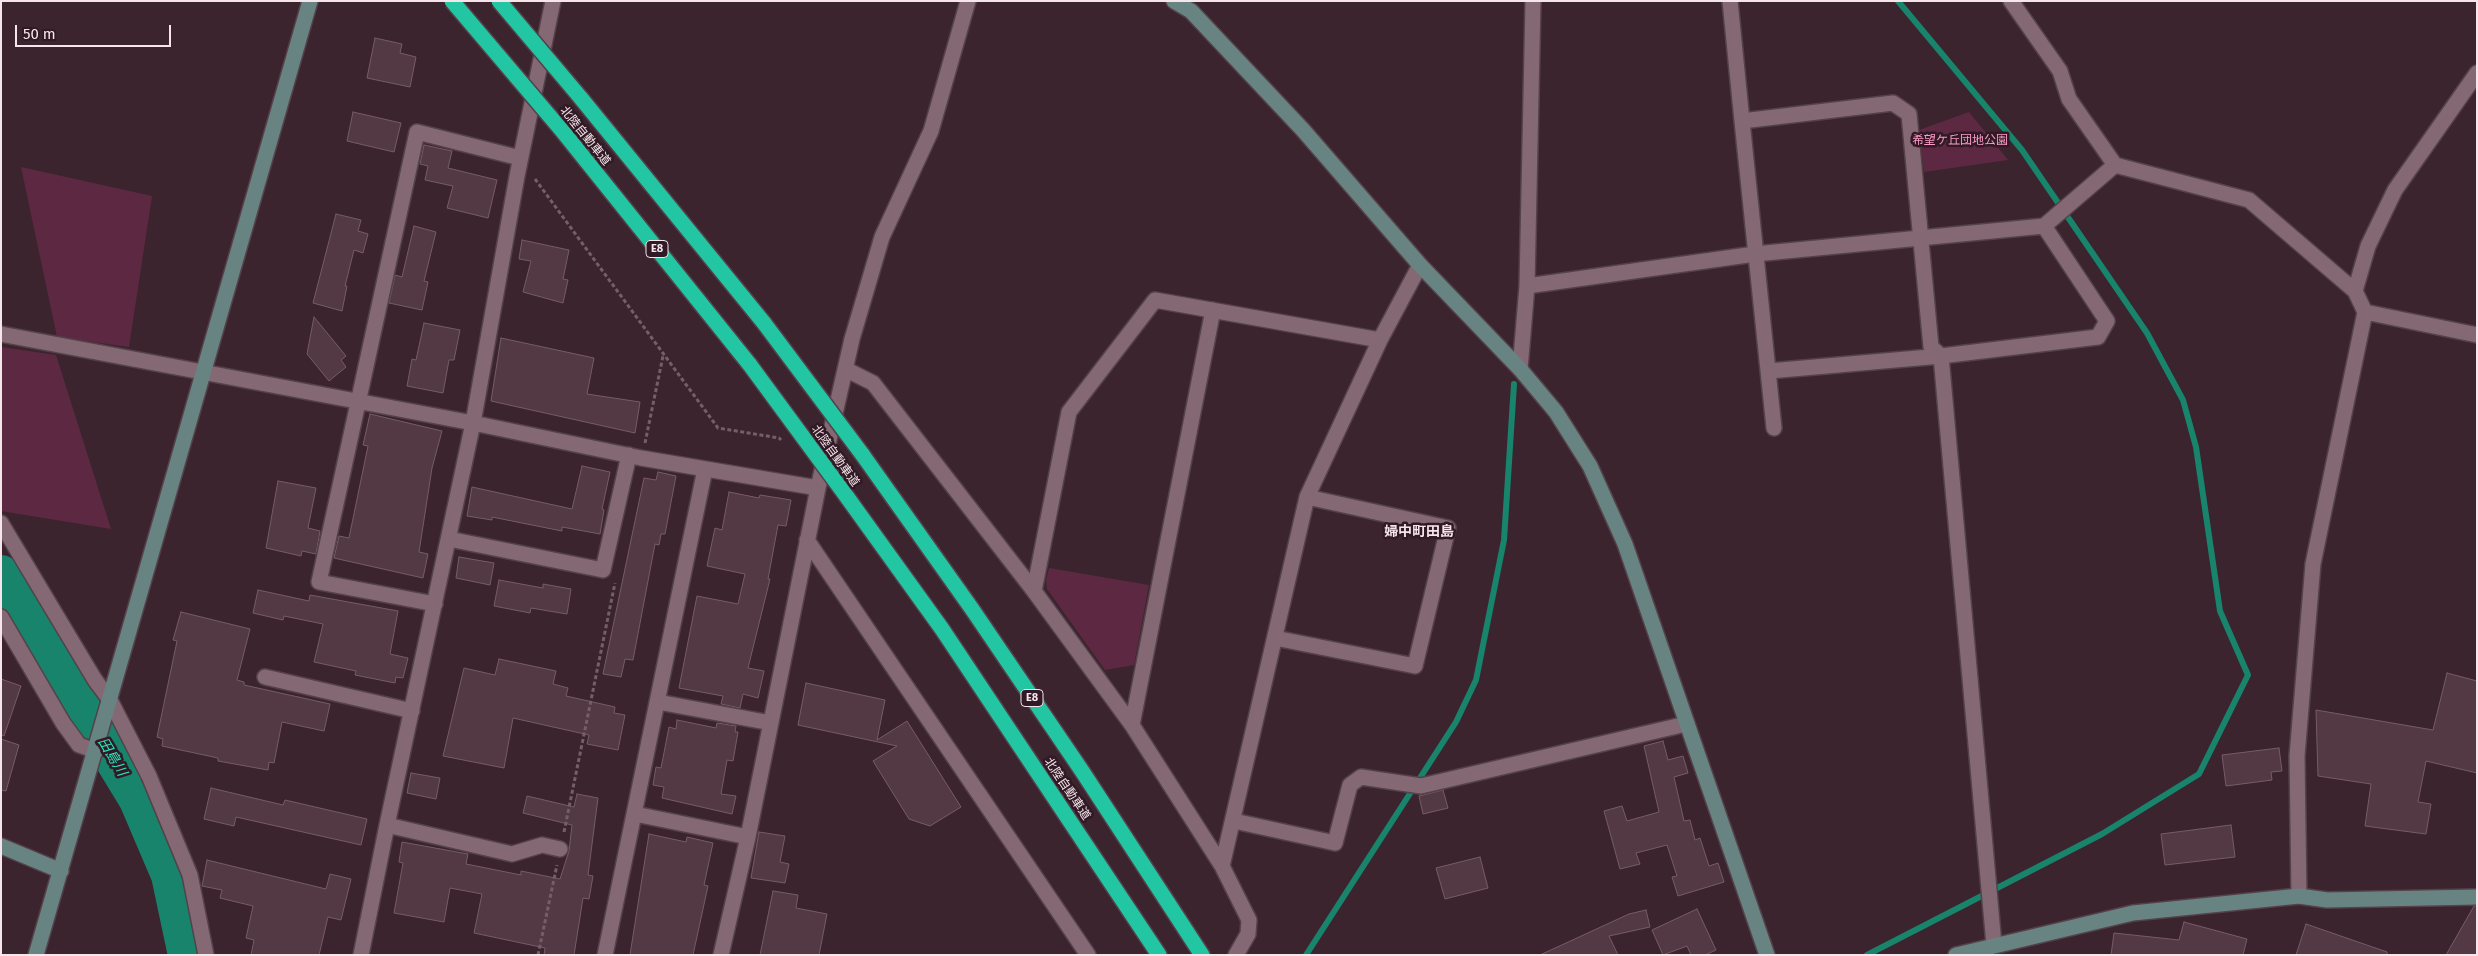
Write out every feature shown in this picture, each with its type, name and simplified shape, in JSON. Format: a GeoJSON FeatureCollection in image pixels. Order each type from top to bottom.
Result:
{"type":"FeatureCollection","features":[{"type":"Feature","properties":{"kind":"highway","name":"北陸自動車道"},"geometry":{"type":"LineString","coordinates":[[452,1],[564,133],[750,365],[942,629],[1159,955]]}},
{"type":"Feature","properties":{"kind":"highway","name":"北陸自動車道"},"geometry":{"type":"LineString","coordinates":[[499,1],[580,97],[764,324],[862,454],[983,625],[1199,950]]}},
{"type":"Feature","properties":{"kind":"street"},"geometry":{"type":"LineString","coordinates":[[36,955],[310,1]]}},
{"type":"Feature","properties":{"kind":"street"},"geometry":{"type":"LineString","coordinates":[[361,955],[473,422],[520,158],[553,1]]}},
{"type":"Feature","properties":{"kind":"street"},"geometry":{"type":"LineString","coordinates":[[721,955],[748,837],[818,488],[845,369],[882,237],[930,131],[968,1]]}},
{"type":"Feature","properties":{"kind":"street"},"geometry":{"type":"LineString","coordinates":[[1174,1],[1190,11],[1296,123],[1420,265],[1520,369],[1556,412],[1590,466],[1625,544],[1767,955]]}},
{"type":"Feature","properties":{"kind":"street"},"geometry":{"type":"LineString","coordinates":[[1520,369],[1527,286],[1533,1]]}},
{"type":"Feature","properties":{"kind":"street"},"geometry":{"type":"LineString","coordinates":[[1730,1],[1774,428]]}},
{"type":"Feature","properties":{"kind":"street"},"geometry":{"type":"LineString","coordinates":[[2011,1],[2060,71],[2069,99],[2115,165],[2249,200],[2355,291],[2365,312],[2313,564],[2297,756],[2299,896]]}},
{"type":"Feature","properties":{"kind":"street"},"geometry":{"type":"LineString","coordinates":[[2355,291],[2368,246],[2395,190],[2477,73]]}},
{"type":"Feature","properties":{"kind":"street"},"geometry":{"type":"LineString","coordinates":[[1742,121],[1893,103],[1908,114],[1931,347],[1941,356],[1994,946]]}},
{"type":"Feature","properties":{"kind":"street"},"geometry":{"type":"LineString","coordinates":[[435,604],[319,582],[417,132],[520,158]]}},
{"type":"Feature","properties":{"kind":"street"},"geometry":{"type":"LineString","coordinates":[[1527,286],[1755,254],[2044,226],[2115,165]]}},
{"type":"Feature","properties":{"kind":"street"},"geometry":{"type":"LineString","coordinates":[[1769,371],[1941,356],[2098,337],[2107,321],[2044,226]]}},
{"type":"Feature","properties":{"kind":"street"},"geometry":{"type":"LineString","coordinates":[[1222,866],[1308,498],[1380,340],[1420,265]]}},
{"type":"Feature","properties":{"kind":"street"},"geometry":{"type":"LineString","coordinates":[[1034,591],[1069,412],[1155,300],[1380,340]]}},
{"type":"Feature","properties":{"kind":"street"},"geometry":{"type":"LineString","coordinates":[[1132,725],[1213,310]]}},
{"type":"Feature","properties":{"kind":"street"},"geometry":{"type":"LineString","coordinates":[[2365,312],[2477,335]]}},
{"type":"Feature","properties":{"kind":"street"},"geometry":{"type":"LineString","coordinates":[[1,334],[473,422],[635,457],[818,488]]}},
{"type":"Feature","properties":{"kind":"street"},"geometry":{"type":"LineString","coordinates":[[845,369],[873,383],[1034,591],[1132,725],[1222,866],[1249,920],[1248,934],[1236,955]]}},
{"type":"Feature","properties":{"kind":"street"},"geometry":{"type":"LineString","coordinates":[[449,539],[603,570],[635,457]]}},
{"type":"Feature","properties":{"kind":"street"},"geometry":{"type":"LineString","coordinates":[[605,955],[704,469]]}},
{"type":"Feature","properties":{"kind":"street"},"geometry":{"type":"LineString","coordinates":[[1274,638],[1415,666],[1448,528],[1308,498]]}},
{"type":"Feature","properties":{"kind":"street"},"geometry":{"type":"LineString","coordinates":[[1,523],[95,680],[110,700],[149,776],[190,875],[206,955]]}},
{"type":"Feature","properties":{"kind":"street"},"geometry":{"type":"LineString","coordinates":[[808,540],[1088,955]]}},
{"type":"Feature","properties":{"kind":"street"},"geometry":{"type":"LineString","coordinates":[[1,617],[63,723],[79,745],[96,751]]}},
{"type":"Feature","properties":{"kind":"street"},"geometry":{"type":"LineString","coordinates":[[265,676],[412,711]]}},
{"type":"Feature","properties":{"kind":"street"},"geometry":{"type":"LineString","coordinates":[[658,702],[771,723]]}},
{"type":"Feature","properties":{"kind":"street"},"geometry":{"type":"LineString","coordinates":[[1234,821],[1335,842],[1350,785],[1361,777],[1421,786],[1686,724]]}},
{"type":"Feature","properties":{"kind":"street"},"geometry":{"type":"LineString","coordinates":[[635,814],[748,837]]}},
{"type":"Feature","properties":{"kind":"street"},"geometry":{"type":"LineString","coordinates":[[387,825],[512,854],[542,845],[560,849]]}},
{"type":"Feature","properties":{"kind":"street"},"geometry":{"type":"LineString","coordinates":[[1,846],[61,872]]}},
{"type":"Feature","properties":{"kind":"street"},"geometry":{"type":"LineString","coordinates":[[1956,955],[2133,913],[2299,896],[2327,900],[2477,897]]}},
{"type":"Feature","properties":{"kind":"path"},"geometry":{"type":"LineString","coordinates":[[520,158],[663,356],[718,428],[779,438],[785,445]]}},
{"type":"Feature","properties":{"kind":"path"},"geometry":{"type":"LineString","coordinates":[[635,457],[663,356]]}},
{"type":"Feature","properties":{"kind":"path"},"geometry":{"type":"LineString","coordinates":[[538,955],[617,573],[603,570]]}},
{"type":"Feature","properties":{"kind":"green space","name":"希望ケ丘団地公園"},"geometry":{"type":"Polygon","coordinates":[[[1969,112],[2008,160],[1924,172],[1919,130],[1969,112]]]}},
{"type":"Feature","properties":{"kind":"green space"},"geometry":{"type":"Polygon","coordinates":[[[21,167],[152,196],[129,347],[57,337],[21,167]]]}},
{"type":"Feature","properties":{"kind":"green space"},"geometry":{"type":"Polygon","coordinates":[[[1,347],[56,355],[111,529],[1,511],[1,347]]]}},
{"type":"Feature","properties":{"kind":"green space"},"geometry":{"type":"Polygon","coordinates":[[[1049,568],[1149,585],[1134,665],[1105,670],[1047,589],[1046,580],[1049,568]]]}},
{"type":"Feature","properties":{"kind":"building"},"geometry":{"type":"Polygon","coordinates":[[[375,38],[402,44],[400,53],[416,57],[410,87],[367,78],[375,38]]]}},
{"type":"Feature","properties":{"kind":"building"},"geometry":{"type":"Polygon","coordinates":[[[353,112],[401,123],[394,152],[347,141],[353,112]]]}},
{"type":"Feature","properties":{"kind":"building"},"geometry":{"type":"Polygon","coordinates":[[[424,145],[452,151],[448,168],[497,180],[488,218],[447,208],[453,186],[425,180],[428,166],[420,164],[424,145]]]}},
{"type":"Feature","properties":{"kind":"building"},"geometry":{"type":"Polygon","coordinates":[[[336,214],[361,220],[358,231],[368,234],[363,253],[354,250],[345,286],[347,286],[342,311],[313,303],[336,214]]]}},
{"type":"Feature","properties":{"kind":"building"},"geometry":{"type":"Polygon","coordinates":[[[414,226],[436,232],[424,281],[428,282],[422,310],[389,303],[395,275],[402,277],[414,226]]]}},
{"type":"Feature","properties":{"kind":"building"},"geometry":{"type":"Polygon","coordinates":[[[522,240],[569,250],[563,279],[568,280],[563,303],[523,292],[531,261],[519,259],[522,240]]]}},
{"type":"Feature","properties":{"kind":"building"},"geometry":{"type":"Polygon","coordinates":[[[314,317],[346,356],[341,360],[346,367],[329,381],[307,354],[314,317]]]}},
{"type":"Feature","properties":{"kind":"building"},"geometry":{"type":"Polygon","coordinates":[[[424,323],[460,330],[454,360],[449,360],[443,393],[407,386],[412,359],[416,360],[424,323]]]}},
{"type":"Feature","properties":{"kind":"building"},"geometry":{"type":"Polygon","coordinates":[[[501,338],[594,358],[587,394],[640,402],[635,433],[491,401],[501,338]]]}},
{"type":"Feature","properties":{"kind":"building"},"geometry":{"type":"Polygon","coordinates":[[[370,414],[442,431],[432,468],[419,552],[428,554],[423,578],[334,558],[339,536],[349,538],[368,446],[363,445],[370,414]]]}},
{"type":"Feature","properties":{"kind":"building"},"geometry":{"type":"Polygon","coordinates":[[[582,466],[610,472],[602,509],[604,510],[600,534],[562,527],[562,531],[492,517],[492,520],[467,516],[472,487],[572,509],[582,466]]]}},
{"type":"Feature","properties":{"kind":"building"},"geometry":{"type":"Polygon","coordinates":[[[658,472],[676,476],[665,534],[661,534],[659,545],[655,544],[633,660],[625,659],[621,677],[603,674],[644,478],[656,480],[658,472]]]}},
{"type":"Feature","properties":{"kind":"building"},"geometry":{"type":"Polygon","coordinates":[[[278,481],[316,488],[308,528],[320,531],[316,554],[302,551],[301,556],[266,548],[278,481]]]}},
{"type":"Feature","properties":{"kind":"building"},"geometry":{"type":"Polygon","coordinates":[[[729,492],[759,498],[760,495],[791,500],[786,526],[778,525],[768,579],[770,579],[748,668],[764,671],[758,698],[743,694],[740,708],[721,704],[723,696],[679,688],[697,596],[738,604],[745,574],[707,566],[715,528],[722,530],[729,492]]]}},
{"type":"Feature","properties":{"kind":"building"},"geometry":{"type":"Polygon","coordinates":[[[459,557],[494,563],[490,585],[456,578],[459,557]]]}},
{"type":"Feature","properties":{"kind":"building"},"geometry":{"type":"Polygon","coordinates":[[[499,580],[543,588],[543,584],[571,589],[567,614],[531,608],[530,613],[494,606],[499,580]]]}},
{"type":"Feature","properties":{"kind":"building"},"geometry":{"type":"Polygon","coordinates":[[[258,590],[309,601],[310,595],[398,611],[390,654],[408,658],[403,678],[396,677],[395,683],[355,675],[356,671],[314,662],[323,624],[284,616],[283,620],[253,613],[258,590]]]}},
{"type":"Feature","properties":{"kind":"building"},"geometry":{"type":"Polygon","coordinates":[[[181,612],[250,629],[237,680],[244,682],[244,685],[330,704],[324,731],[282,722],[274,763],[269,762],[268,770],[218,761],[218,758],[162,746],[163,739],[157,737],[177,641],[173,640],[181,612]]]}},
{"type":"Feature","properties":{"kind":"building"},"geometry":{"type":"Polygon","coordinates":[[[499,659],[556,671],[553,684],[568,688],[566,696],[615,707],[614,713],[625,715],[618,750],[587,744],[589,735],[513,718],[504,768],[443,756],[464,668],[495,675],[499,659]]]}},
{"type":"Feature","properties":{"kind":"building"},"geometry":{"type":"Polygon","coordinates":[[[2447,673],[2477,681],[2477,773],[2426,761],[2418,802],[2431,804],[2426,834],[2365,826],[2371,784],[2318,776],[2316,710],[2433,730],[2447,673]]]}},
{"type":"Feature","properties":{"kind":"building"},"geometry":{"type":"Polygon","coordinates":[[[1,679],[21,686],[4,736],[1,735],[1,679]]]}},
{"type":"Feature","properties":{"kind":"building"},"geometry":{"type":"Polygon","coordinates":[[[806,683],[885,700],[877,740],[907,721],[961,807],[930,826],[909,819],[873,761],[897,746],[798,725],[806,683]]]}},
{"type":"Feature","properties":{"kind":"building"},"geometry":{"type":"Polygon","coordinates":[[[677,720],[716,728],[717,723],[736,726],[735,732],[738,732],[733,761],[727,760],[721,794],[736,796],[732,814],[662,798],[664,787],[653,785],[656,767],[661,768],[669,727],[676,729],[677,720]]]}},
{"type":"Feature","properties":{"kind":"building"},"geometry":{"type":"Polygon","coordinates":[[[1,739],[19,745],[6,791],[1,790],[1,739]]]}},
{"type":"Feature","properties":{"kind":"building"},"geometry":{"type":"Polygon","coordinates":[[[1663,741],[1668,760],[1683,756],[1688,773],[1674,777],[1684,821],[1690,820],[1695,840],[1700,838],[1709,866],[1718,863],[1724,882],[1678,896],[1672,877],[1677,876],[1667,845],[1636,853],[1640,864],[1620,869],[1604,811],[1622,806],[1627,821],[1659,812],[1644,746],[1663,741]]]}},
{"type":"Feature","properties":{"kind":"building"},"geometry":{"type":"Polygon","coordinates":[[[2279,748],[2282,771],[2271,772],[2272,780],[2226,786],[2222,755],[2279,748]]]}},
{"type":"Feature","properties":{"kind":"building"},"geometry":{"type":"Polygon","coordinates":[[[411,773],[440,778],[436,799],[407,793],[411,773]]]}},
{"type":"Feature","properties":{"kind":"building"},"geometry":{"type":"Polygon","coordinates":[[[211,788],[283,805],[285,800],[367,819],[361,845],[236,817],[234,826],[204,819],[211,788]]]}},
{"type":"Feature","properties":{"kind":"building"},"geometry":{"type":"Polygon","coordinates":[[[1443,790],[1448,808],[1423,814],[1419,796],[1443,790]]]}},
{"type":"Feature","properties":{"kind":"building"},"geometry":{"type":"Polygon","coordinates":[[[577,794],[598,798],[588,875],[593,876],[589,899],[583,898],[574,955],[544,955],[545,948],[474,933],[482,894],[450,888],[444,922],[394,913],[403,863],[399,862],[402,842],[468,854],[466,864],[521,875],[521,871],[560,879],[569,851],[572,825],[523,813],[527,796],[574,807],[577,794]]]}},
{"type":"Feature","properties":{"kind":"building"},"geometry":{"type":"Polygon","coordinates":[[[2231,825],[2235,857],[2165,865],[2161,834],[2231,825]]]}},
{"type":"Feature","properties":{"kind":"building"},"geometry":{"type":"Polygon","coordinates":[[[759,832],[785,836],[780,862],[789,864],[785,883],[751,878],[759,832]]]}},
{"type":"Feature","properties":{"kind":"building"},"geometry":{"type":"Polygon","coordinates":[[[649,834],[686,842],[687,837],[713,843],[704,885],[708,886],[693,955],[630,955],[649,834]]]}},
{"type":"Feature","properties":{"kind":"building"},"geometry":{"type":"Polygon","coordinates":[[[1480,857],[1488,888],[1445,899],[1436,868],[1480,857]]]}},
{"type":"Feature","properties":{"kind":"building"},"geometry":{"type":"Polygon","coordinates":[[[207,860],[326,889],[330,874],[351,879],[341,920],[328,917],[319,955],[251,955],[254,940],[246,938],[253,906],[220,898],[222,890],[202,886],[207,860]]]}},
{"type":"Feature","properties":{"kind":"building"},"geometry":{"type":"Polygon","coordinates":[[[773,891],[798,895],[796,908],[827,914],[819,955],[760,955],[773,891]]]}},
{"type":"Feature","properties":{"kind":"building"},"geometry":{"type":"Polygon","coordinates":[[[2474,906],[2477,906],[2477,955],[2446,955],[2474,906]]]}},
{"type":"Feature","properties":{"kind":"building"},"geometry":{"type":"Polygon","coordinates":[[[1697,909],[1716,950],[1705,955],[1691,955],[1687,946],[1663,955],[1652,930],[1697,909]]]}},
{"type":"Feature","properties":{"kind":"building"},"geometry":{"type":"Polygon","coordinates":[[[1646,910],[1650,927],[1609,936],[1618,955],[1540,955],[1629,914],[1646,910]]]}},
{"type":"Feature","properties":{"kind":"building"},"geometry":{"type":"Polygon","coordinates":[[[2184,922],[2247,939],[2243,955],[2111,955],[2114,933],[2179,940],[2184,922]]]}},
{"type":"Feature","properties":{"kind":"building"},"geometry":{"type":"Polygon","coordinates":[[[2306,924],[2387,952],[2387,955],[2296,955],[2306,924]]]}},
{"type":"Feature","properties":{"kind":"waterway"},"geometry":{"type":"LineString","coordinates":[[1867,955],[2102,834],[2199,774],[2248,675],[2220,611],[2196,447],[2183,400],[2147,333],[2022,150],[1898,1]]}},
{"type":"Feature","properties":{"kind":"waterway"},"geometry":{"type":"LineString","coordinates":[[1306,955],[1456,722],[1476,680],[1504,540],[1514,384]]}},
{"type":"Feature","properties":{"kind":"waterway","name":"田島川"},"geometry":{"type":"LineString","coordinates":[[1,574],[138,800],[170,875],[187,955]]}},
{"type":"Feature","properties":{"kind":"district","name":"婦中町田島"},"geometry":{"type":"Point","coordinates":[1419,532]}}]}
